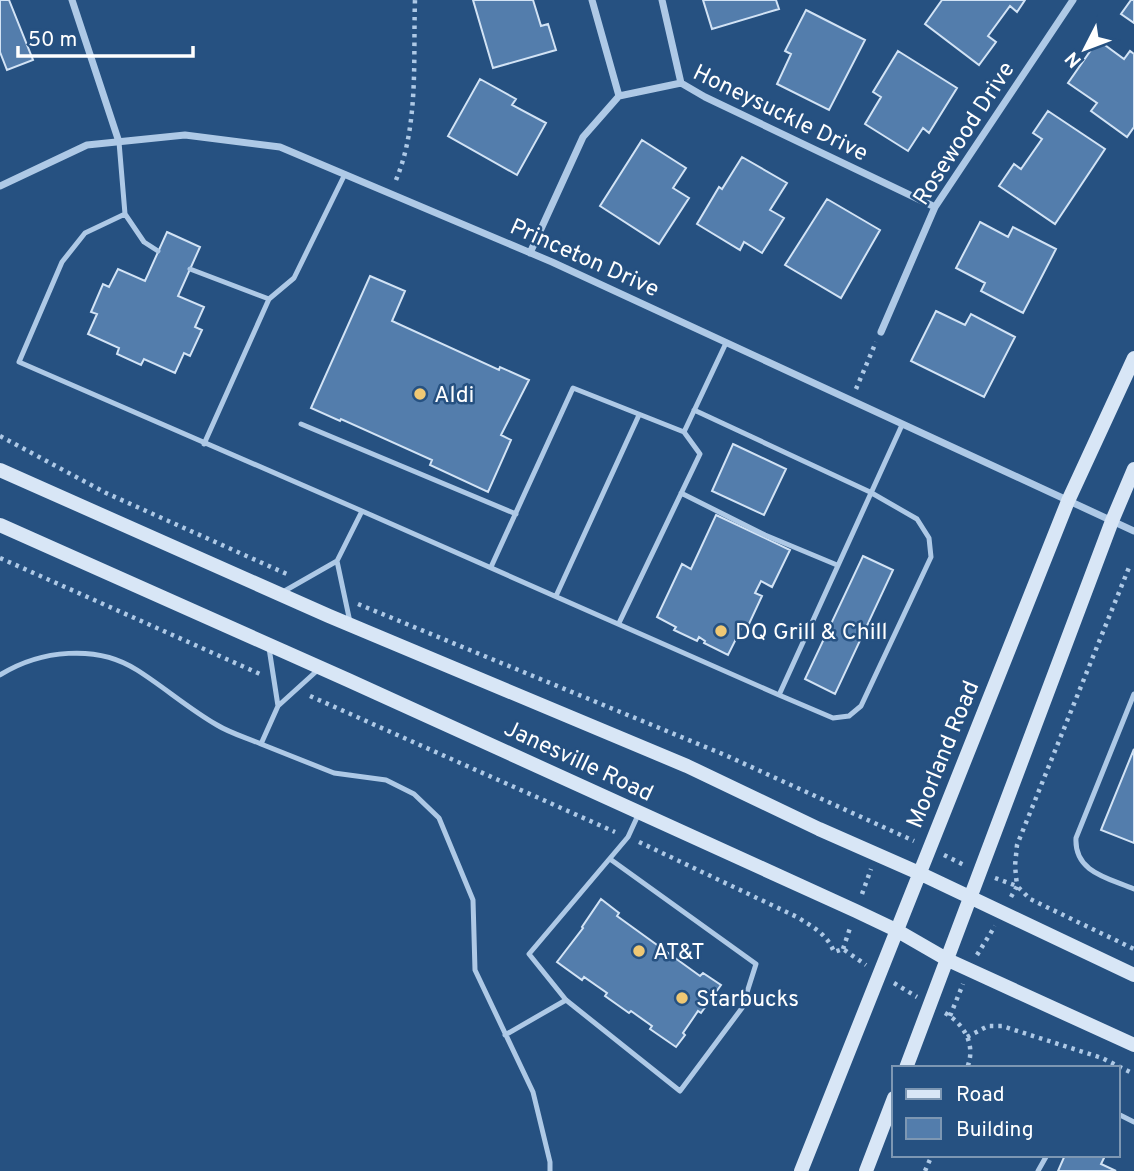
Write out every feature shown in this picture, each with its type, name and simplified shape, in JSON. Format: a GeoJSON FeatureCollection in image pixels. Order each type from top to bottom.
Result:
{"type":"FeatureCollection","features":[{"type":"Feature","properties":{"kind":"main road","name":"Moorland Road"},"geometry":{"type":"LineString","coordinates":[[801,1171],[1068,501],[1134,358]]}},
{"type":"Feature","properties":{"kind":"main road"},"geometry":{"type":"LineString","coordinates":[[907,1066],[1134,469]]}},
{"type":"Feature","properties":{"kind":"main road","name":"Janesville Road"},"geometry":{"type":"LineString","coordinates":[[0,470],[351,625],[687,766],[1134,975]]}},
{"type":"Feature","properties":{"kind":"main road","name":"Janesville Road"},"geometry":{"type":"LineString","coordinates":[[0,525],[856,911],[896,930],[948,961],[1134,1045]]}},
{"type":"Feature","properties":{"kind":"main road"},"geometry":{"type":"LineString","coordinates":[[866,1171],[892,1103]]}},
{"type":"Feature","properties":{"kind":"street"},"geometry":{"type":"LineString","coordinates":[[72,0],[119,142]]}},
{"type":"Feature","properties":{"kind":"street"},"geometry":{"type":"LineString","coordinates":[[530,253],[583,137],[619,96],[593,0]]}},
{"type":"Feature","properties":{"kind":"street"},"geometry":{"type":"LineString","coordinates":[[662,0],[681,83]]}},
{"type":"Feature","properties":{"kind":"street","name":"Rosewood Drive"},"geometry":{"type":"LineString","coordinates":[[881,332],[935,207],[1073,0]]}},
{"type":"Feature","properties":{"kind":"street","name":"Honeysuckle Drive"},"geometry":{"type":"LineString","coordinates":[[619,96],[681,83],[935,207]]}},
{"type":"Feature","properties":{"kind":"street","name":"Princeton Drive"},"geometry":{"type":"LineString","coordinates":[[0,186],[87,145],[185,135],[280,147],[530,253],[1134,531]]}},
{"type":"Feature","properties":{"kind":"lane"},"geometry":{"type":"LineString","coordinates":[[119,142],[125,214],[144,242],[158,251]]}},
{"type":"Feature","properties":{"kind":"lane"},"geometry":{"type":"LineString","coordinates":[[204,444],[269,299],[294,278],[345,174]]}},
{"type":"Feature","properties":{"kind":"lane"},"geometry":{"type":"LineString","coordinates":[[125,214],[85,233],[62,262],[19,362],[779,695],[833,718],[849,716],[862,706],[931,557],[929,538],[917,519],[870,492],[694,410]]}},
{"type":"Feature","properties":{"kind":"lane"},"geometry":{"type":"LineString","coordinates":[[190,269],[269,299]]}},
{"type":"Feature","properties":{"kind":"lane"},"geometry":{"type":"LineString","coordinates":[[684,432],[726,343]]}},
{"type":"Feature","properties":{"kind":"lane"},"geometry":{"type":"LineString","coordinates":[[491,568],[573,387],[684,432],[700,454],[619,623]]}},
{"type":"Feature","properties":{"kind":"lane"},"geometry":{"type":"LineString","coordinates":[[556,596],[639,415]]}},
{"type":"Feature","properties":{"kind":"lane"},"geometry":{"type":"LineString","coordinates":[[301,424],[516,513]]}},
{"type":"Feature","properties":{"kind":"lane"},"geometry":{"type":"LineString","coordinates":[[779,695],[902,425]]}},
{"type":"Feature","properties":{"kind":"lane"},"geometry":{"type":"LineString","coordinates":[[681,493],[765,535],[837,565]]}},
{"type":"Feature","properties":{"kind":"lane"},"geometry":{"type":"LineString","coordinates":[[280,594],[337,561],[362,512]]}},
{"type":"Feature","properties":{"kind":"lane"},"geometry":{"type":"LineString","coordinates":[[337,561],[351,625]]}},
{"type":"Feature","properties":{"kind":"lane"},"geometry":{"type":"LineString","coordinates":[[268,645],[278,706]]}},
{"type":"Feature","properties":{"kind":"lane"},"geometry":{"type":"LineString","coordinates":[[0,675],[12,667],[58,653],[95,654],[135,668],[218,726],[334,773],[386,780],[414,794],[439,818],[473,900],[475,970],[533,1092],[550,1171]]}},
{"type":"Feature","properties":{"kind":"lane"},"geometry":{"type":"LineString","coordinates":[[261,744],[278,706],[321,668]]}},
{"type":"Feature","properties":{"kind":"lane"},"geometry":{"type":"LineString","coordinates":[[1134,696],[1076,838],[1075,851],[1093,872],[1134,889]]}},
{"type":"Feature","properties":{"kind":"lane"},"geometry":{"type":"LineString","coordinates":[[610,859],[756,964],[742,1009],[680,1091],[566,1000],[529,954],[628,837],[639,813]]}},
{"type":"Feature","properties":{"kind":"lane"},"geometry":{"type":"LineString","coordinates":[[505,1035],[566,1000]]}},
{"type":"Feature","properties":{"kind":"path"},"geometry":{"type":"LineString","coordinates":[[391,194],[406,156],[412,98],[415,0]]}},
{"type":"Feature","properties":{"kind":"path"},"geometry":{"type":"LineString","coordinates":[[851,401],[881,332]]}},
{"type":"Feature","properties":{"kind":"path"},"geometry":{"type":"LineString","coordinates":[[0,436],[106,493],[303,580]]}},
{"type":"Feature","properties":{"kind":"path"},"geometry":{"type":"LineString","coordinates":[[0,558],[274,680]]}},
{"type":"Feature","properties":{"kind":"path"},"geometry":{"type":"LineString","coordinates":[[968,1066],[972,1056],[971,1041],[950,1016],[969,969],[1017,886],[1014,866],[1017,845],[1130,565]]}},
{"type":"Feature","properties":{"kind":"path"},"geometry":{"type":"LineString","coordinates":[[345,598],[725,755],[981,873],[1017,886],[1030,899],[1134,949]]}},
{"type":"Feature","properties":{"kind":"path"},"geometry":{"type":"LineString","coordinates":[[296,690],[705,872],[797,917],[821,932],[830,941],[834,952],[844,949],[876,854]]}},
{"type":"Feature","properties":{"kind":"path"},"geometry":{"type":"LineString","coordinates":[[967,1037],[988,1026],[1002,1026],[1102,1058],[1118,1066]]}},
{"type":"Feature","properties":{"kind":"building"},"geometry":{"type":"Polygon","coordinates":[[[0,0],[9,0],[33,60],[7,70],[0,52],[0,0]]]}},
{"type":"Feature","properties":{"kind":"building"},"geometry":{"type":"Polygon","coordinates":[[[473,0],[533,0],[541,26],[548,24],[556,50],[493,68],[473,0]]]}},
{"type":"Feature","properties":{"kind":"building"},"geometry":{"type":"Polygon","coordinates":[[[703,0],[776,0],[779,9],[712,29],[703,0]]]}},
{"type":"Feature","properties":{"kind":"building"},"geometry":{"type":"Polygon","coordinates":[[[942,0],[1025,0],[1017,12],[1010,6],[988,36],[996,42],[979,65],[925,24],[942,0]]]}},
{"type":"Feature","properties":{"kind":"building"},"geometry":{"type":"Polygon","coordinates":[[[1131,0],[1134,0],[1134,23],[1121,14],[1131,0]]]}},
{"type":"Feature","properties":{"kind":"building"},"geometry":{"type":"Polygon","coordinates":[[[806,10],[865,40],[829,110],[777,84],[791,54],[785,51],[806,10]]]}},
{"type":"Feature","properties":{"kind":"building"},"geometry":{"type":"Polygon","coordinates":[[[1098,40],[1124,59],[1130,51],[1134,54],[1134,127],[1127,137],[1091,111],[1097,103],[1068,83],[1098,40]]]}},
{"type":"Feature","properties":{"kind":"building"},"geometry":{"type":"Polygon","coordinates":[[[898,51],[957,88],[929,133],[923,128],[908,151],[865,124],[881,97],[873,92],[898,51]]]}},
{"type":"Feature","properties":{"kind":"building"},"geometry":{"type":"Polygon","coordinates":[[[480,79],[516,99],[512,105],[546,123],[517,175],[448,136],[480,79]]]}},
{"type":"Feature","properties":{"kind":"building"},"geometry":{"type":"Polygon","coordinates":[[[1048,111],[1105,149],[1055,224],[999,186],[1014,164],[1021,169],[1042,139],[1033,133],[1048,111]]]}},
{"type":"Feature","properties":{"kind":"building"},"geometry":{"type":"Polygon","coordinates":[[[642,140],[686,168],[673,188],[689,198],[659,244],[600,206],[642,140]]]}},
{"type":"Feature","properties":{"kind":"building"},"geometry":{"type":"Polygon","coordinates":[[[742,157],[787,183],[770,210],[784,218],[762,253],[744,242],[740,250],[697,224],[719,187],[722,189],[742,157]]]}},
{"type":"Feature","properties":{"kind":"building"},"geometry":{"type":"Polygon","coordinates":[[[827,199],[880,230],[841,298],[785,265],[827,199]]]}},
{"type":"Feature","properties":{"kind":"building"},"geometry":{"type":"Polygon","coordinates":[[[980,222],[1008,237],[1013,227],[1056,249],[1023,313],[981,291],[985,283],[956,268],[980,222]]]}},
{"type":"Feature","properties":{"kind":"building"},"geometry":{"type":"Polygon","coordinates":[[[167,232],[200,247],[178,296],[204,307],[195,327],[202,330],[190,356],[184,353],[175,373],[144,359],[141,365],[117,354],[119,348],[88,334],[97,314],[91,312],[103,284],[109,287],[118,269],[145,281],[167,232]]]}},
{"type":"Feature","properties":{"kind":"building","name":"Aldi"},"geometry":{"type":"Polygon","coordinates":[[[370,276],[405,291],[392,321],[499,370],[500,367],[529,380],[501,435],[511,440],[488,492],[430,465],[432,460],[311,408],[370,276]]]}},
{"type":"Feature","properties":{"kind":"building"},"geometry":{"type":"Polygon","coordinates":[[[936,311],[965,325],[971,314],[1015,337],[984,397],[911,361],[936,311]]]}},
{"type":"Feature","properties":{"kind":"building"},"geometry":{"type":"Polygon","coordinates":[[[733,444],[786,469],[764,515],[712,491],[733,444]]]}},
{"type":"Feature","properties":{"kind":"building"},"geometry":{"type":"Polygon","coordinates":[[[716,515],[790,550],[772,587],[761,581],[755,593],[762,596],[748,626],[741,623],[741,629],[728,655],[704,643],[699,637],[697,641],[674,630],[676,627],[657,617],[682,564],[691,569],[716,515]]]}},
{"type":"Feature","properties":{"kind":"building"},"geometry":{"type":"Polygon","coordinates":[[[863,556],[893,570],[835,694],[805,679],[863,556]]]}},
{"type":"Feature","properties":{"kind":"building"},"geometry":{"type":"Polygon","coordinates":[[[1134,749],[1134,843],[1101,830],[1134,749]]]}},
{"type":"Feature","properties":{"kind":"building"},"geometry":{"type":"Polygon","coordinates":[[[601,899],[619,913],[617,916],[700,976],[703,973],[721,985],[701,1013],[698,1011],[676,1047],[650,1029],[652,1026],[605,996],[607,993],[584,977],[582,980],[557,962],[601,899]]]}},
{"type":"Feature","properties":{"kind":"building"},"geometry":{"type":"Polygon","coordinates":[[[1064,1157],[1102,1157],[1104,1158],[1101,1164],[1116,1171],[1058,1171],[1064,1157]]]}},
{"type":"Feature","properties":{"kind":"place","name":"Aldi"},"geometry":{"type":"Point","coordinates":[420,394]}},
{"type":"Feature","properties":{"kind":"place","name":"DQ Grill & Chill"},"geometry":{"type":"Point","coordinates":[721,631]}},
{"type":"Feature","properties":{"kind":"place","name":"AT&T"},"geometry":{"type":"Point","coordinates":[639,951]}},
{"type":"Feature","properties":{"kind":"place","name":"Starbucks"},"geometry":{"type":"Point","coordinates":[682,998]}}]}
